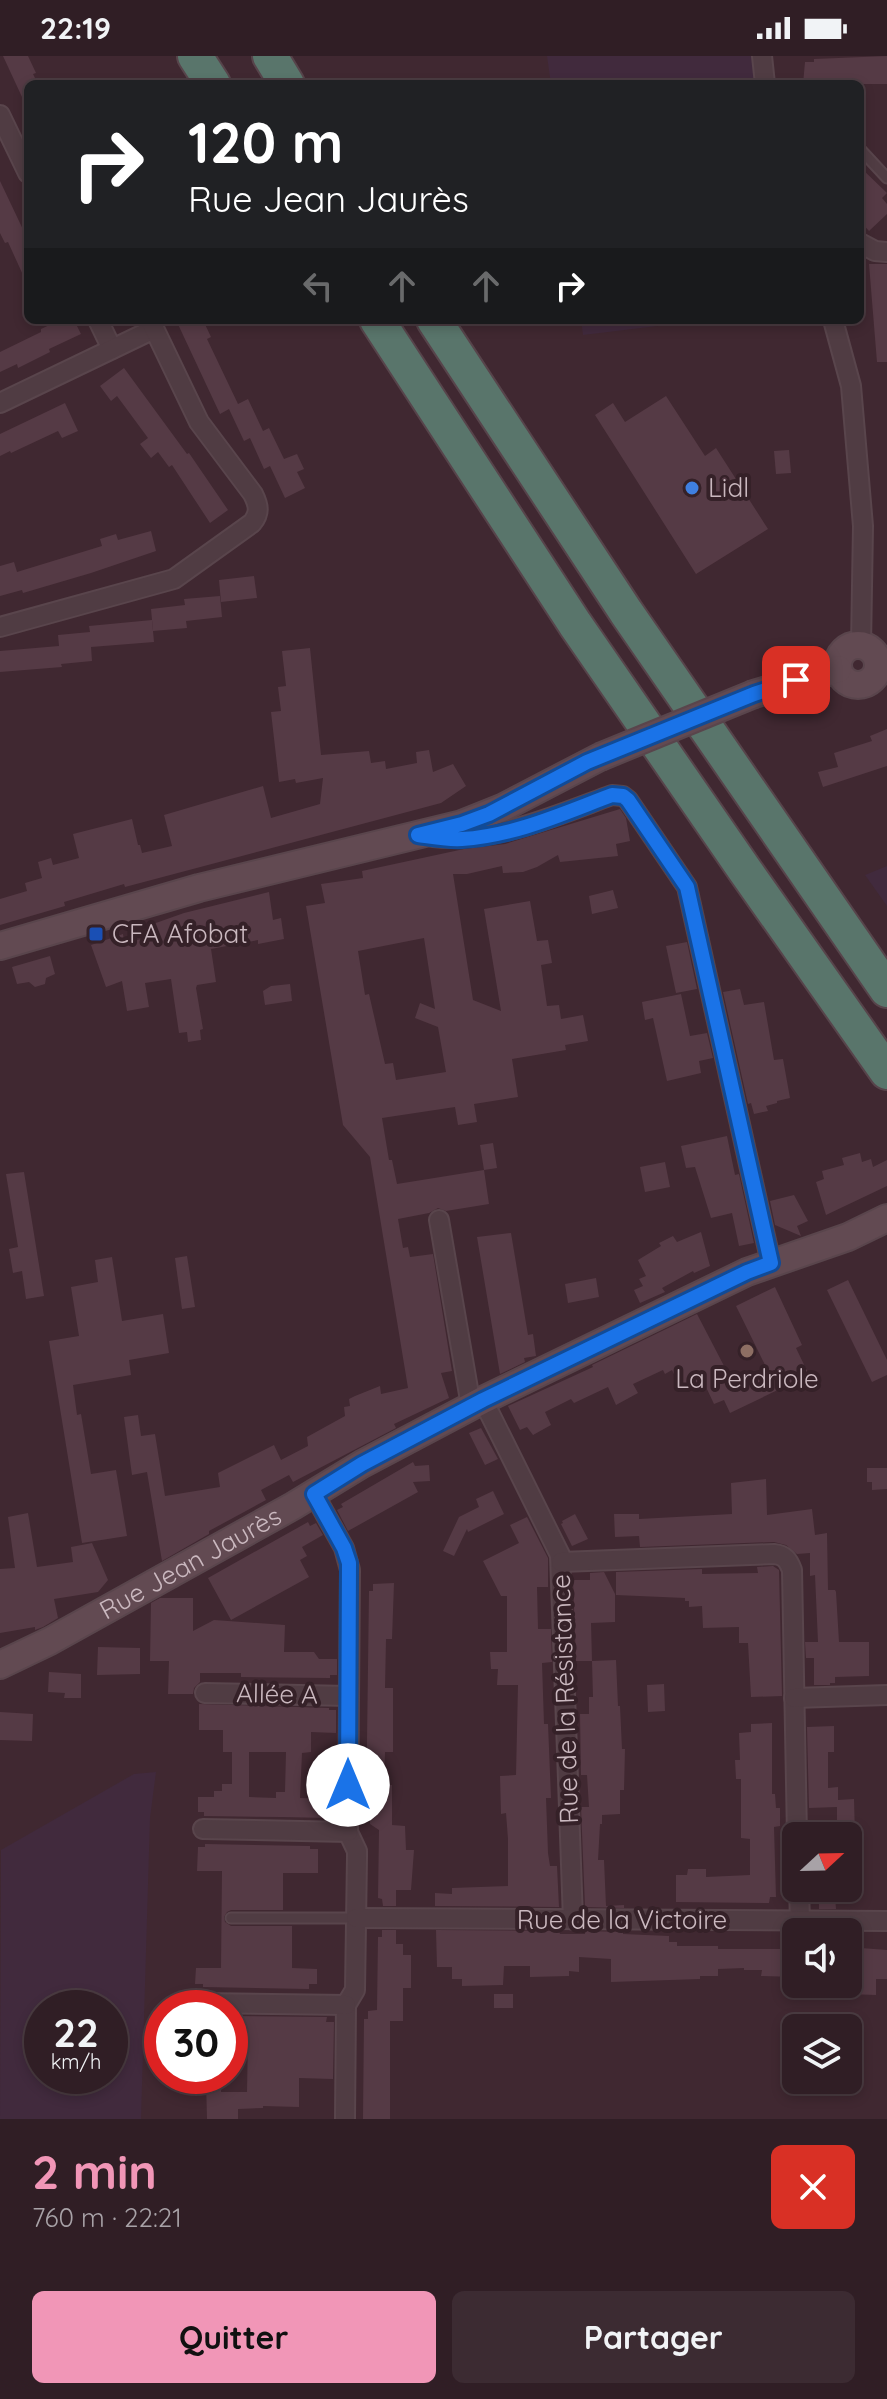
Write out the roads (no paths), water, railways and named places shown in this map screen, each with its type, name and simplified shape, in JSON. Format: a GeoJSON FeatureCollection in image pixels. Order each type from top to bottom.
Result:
{"type":"FeatureCollection","features":[{"type":"Feature","properties":{"kind":"highway"},"geometry":{"type":"LineString","coordinates":[[270,56],[285,80]]}},
{"type":"Feature","properties":{"kind":"highway"},"geometry":{"type":"LineString","coordinates":[[289,56],[304,80]]}},
{"type":"Feature","properties":{"kind":"highway"},"geometry":{"type":"LineString","coordinates":[[203,63],[226,80]]}},
{"type":"Feature","properties":{"kind":"highway"},"geometry":{"type":"LineString","coordinates":[[380,324],[575,624],[887,1072]]}},
{"type":"Feature","properties":{"kind":"highway"},"geometry":{"type":"LineString","coordinates":[[437,324],[619,602],[887,990]]}},
{"type":"Feature","properties":{"kind":"street"},"geometry":{"type":"LineString","coordinates":[[762,56],[765,80]]}},
{"type":"Feature","properties":{"kind":"street"},"geometry":{"type":"LineString","coordinates":[[0,115],[24,165]]}},
{"type":"Feature","properties":{"kind":"street"},"geometry":{"type":"LineString","coordinates":[[864,245],[875,251],[887,252]]}},
{"type":"Feature","properties":{"kind":"street"},"geometry":{"type":"LineString","coordinates":[[100,324],[112,349]]}},
{"type":"Feature","properties":{"kind":"street"},"geometry":{"type":"LineString","coordinates":[[0,403],[112,349],[152,324],[199,422],[253,494],[259,507],[252,523],[174,579],[0,627]]}},
{"type":"Feature","properties":{"kind":"street"},"geometry":{"type":"LineString","coordinates":[[0,946],[160,898],[462,824],[489,814],[600,757],[754,694],[838,669],[847,682],[862,685],[869,682],[874,676],[875,658],[851,386],[834,324]]}},
{"type":"Feature","properties":{"kind":"street"},"geometry":{"type":"LineString","coordinates":[[418,835],[461,839],[486,835],[530,825],[612,795],[628,800],[687,887],[771,1263]]}},
{"type":"Feature","properties":{"kind":"street","name":"Rue Jean Jaurès"},"geometry":{"type":"LineString","coordinates":[[0,1665],[50,1641],[314,1494],[362,1464],[477,1403],[747,1272],[848,1237],[887,1218]]}},
{"type":"Feature","properties":{"kind":"street","name":"Rue de la Résistance"},"geometry":{"type":"LineString","coordinates":[[439,1220],[477,1403],[558,1549],[561,1562],[573,1920]]}},
{"type":"Feature","properties":{"kind":"street"},"geometry":{"type":"LineString","coordinates":[[314,1494],[349,1563],[348,1832],[357,1851],[355,1990],[346,2005],[345,2119]]}},
{"type":"Feature","properties":{"kind":"street"},"geometry":{"type":"LineString","coordinates":[[561,1562],[783,1556],[792,1570],[797,1822]]}},
{"type":"Feature","properties":{"kind":"street","name":"Allée A"},"geometry":{"type":"LineString","coordinates":[[205,1693],[349,1696]]}},
{"type":"Feature","properties":{"kind":"street"},"geometry":{"type":"LineString","coordinates":[[794,1698],[887,1695]]}},
{"type":"Feature","properties":{"kind":"street"},"geometry":{"type":"LineString","coordinates":[[203,1829],[348,1832]]}},
{"type":"Feature","properties":{"kind":"street","name":"Rue de la Victoire"},"geometry":{"type":"LineString","coordinates":[[356,1918],[782,1921]]}},
{"type":"Feature","properties":{"kind":"street","name":"Rue de la Victoire"},"geometry":{"type":"LineString","coordinates":[[862,1921],[887,1921]]}},
{"type":"Feature","properties":{"kind":"street"},"geometry":{"type":"LineString","coordinates":[[248,2004],[346,2005]]}},
{"type":"Feature","properties":{"kind":"lane"},"geometry":{"type":"LineString","coordinates":[[864,153],[887,178]]}},
{"type":"Feature","properties":{"kind":"lane"},"geometry":{"type":"LineString","coordinates":[[231,1918],[356,1918]]}},
{"type":"Feature","properties":{"kind":"place","name":"Lidl"},"geometry":{"type":"Point","coordinates":[692,488]}},
{"type":"Feature","properties":{"kind":"place","name":"CFA Afobat"},"geometry":{"type":"Point","coordinates":[96,934]}},
{"type":"Feature","properties":{"kind":"place","name":"La Perdriole"},"geometry":{"type":"Point","coordinates":[747,1351]}}]}
